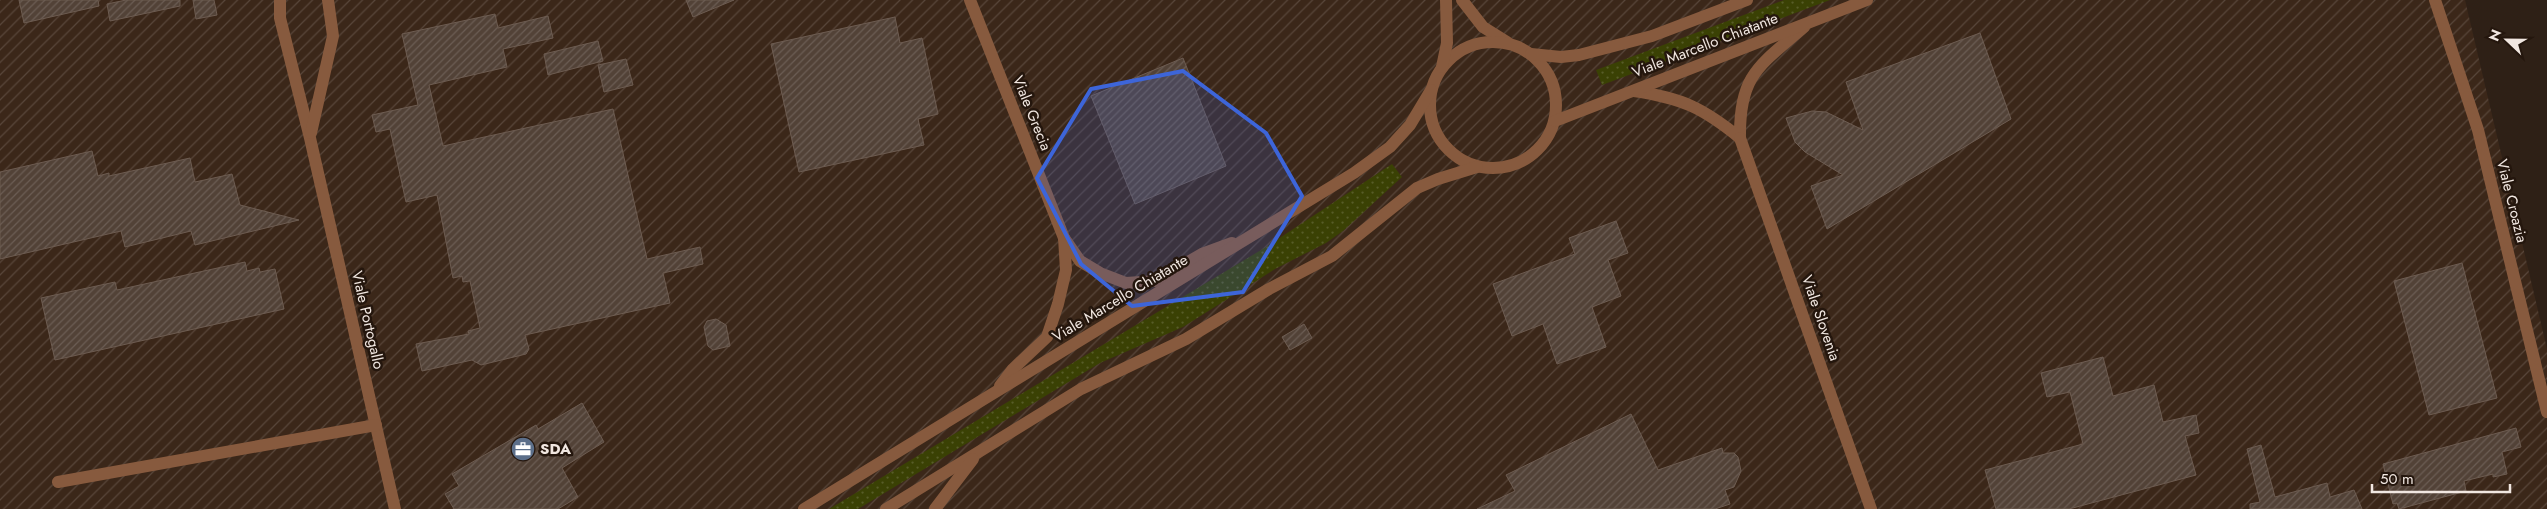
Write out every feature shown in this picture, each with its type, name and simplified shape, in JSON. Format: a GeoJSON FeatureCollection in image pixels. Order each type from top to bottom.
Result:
{"type":"FeatureCollection","features":[{"type":"Feature","properties":{"kind":"street","name":"Viale Portogallo"},"geometry":{"type":"LineString","coordinates":[[280,0],[280,18],[310,138],[395,509]]}},
{"type":"Feature","properties":{"kind":"street","name":"Viale Portogallo"},"geometry":{"type":"LineString","coordinates":[[310,138],[334,36],[328,0]]}},
{"type":"Feature","properties":{"kind":"street","name":"Viale Grecia"},"geometry":{"type":"LineString","coordinates":[[970,0],[1064,238],[1080,261],[1100,273],[1126,283],[1154,281],[1202,254],[1260,233]]}},
{"type":"Feature","properties":{"kind":"street"},"geometry":{"type":"LineString","coordinates":[[1442,67],[1447,43],[1446,0]]}},
{"type":"Feature","properties":{"kind":"street"},"geometry":{"type":"LineString","coordinates":[[1462,0],[1484,27],[1509,43]]}},
{"type":"Feature","properties":{"kind":"street","name":"Viale Marcello Chiatante"},"geometry":{"type":"LineString","coordinates":[[1531,54],[1561,58],[1652,36],[1746,0]]}},
{"type":"Feature","properties":{"kind":"street","name":"Viale Marcello Chiatante"},"geometry":{"type":"LineString","coordinates":[[1555,121],[1811,20],[1867,0]]}},
{"type":"Feature","properties":{"kind":"street","name":"Viale Croazia"},"geometry":{"type":"LineString","coordinates":[[2435,0],[2478,130],[2547,412]]}},
{"type":"Feature","properties":{"kind":"street","name":"Viale Slovenia"},"geometry":{"type":"LineString","coordinates":[[1811,20],[1762,63],[1748,83],[1740,110],[1740,138],[1871,509]]}},
{"type":"Feature","properties":{"kind":"street","name":"Viale Marcello Chiatante"},"geometry":{"type":"LineString","coordinates":[[804,509],[1260,233],[1354,173],[1390,147],[1410,125],[1442,67],[1455,54],[1472,45],[1490,42],[1509,43],[1531,54],[1544,67],[1553,84],[1556,102],[1555,121],[1547,139],[1534,154],[1516,165],[1497,169],[1477,167],[1459,159],[1444,146],[1434,129],[1429,110],[1431,90]]}},
{"type":"Feature","properties":{"kind":"street"},"geometry":{"type":"LineString","coordinates":[[1631,91],[1664,95],[1692,105],[1710,114],[1740,138]]}},
{"type":"Feature","properties":{"kind":"street","name":"Viale Marcello Chiatante"},"geometry":{"type":"LineString","coordinates":[[886,509],[1081,389],[1186,339],[1269,289],[1332,256],[1417,188],[1438,179],[1477,167]]}},
{"type":"Feature","properties":{"kind":"street","name":"Viale Grecia"},"geometry":{"type":"LineString","coordinates":[[994,394],[1014,369],[1047,337],[1058,304],[1066,270],[1064,238]]}},
{"type":"Feature","properties":{"kind":"street"},"geometry":{"type":"LineString","coordinates":[[58,482],[376,425]]}},
{"type":"Feature","properties":{"kind":"street"},"geometry":{"type":"LineString","coordinates":[[935,509],[979,452]]}},
{"type":"Feature","properties":{"kind":"highlighted area"},"geometry":{"type":"Polygon","coordinates":[[[1183,71],[1266,133],[1302,196],[1243,292],[1132,306],[1081,264],[1037,178],[1091,89],[1183,71]]]}},
{"type":"Feature","properties":{"kind":"shaded area"},"geometry":{"type":"Polygon","coordinates":[[[0,0],[2465,0],[2547,349],[2547,509],[0,509],[0,0]]]}},
{"type":"Feature","properties":{"kind":"green space"},"geometry":{"type":"Polygon","coordinates":[[[1784,0],[1830,0],[1602,85],[1596,70],[1784,0]]]}},
{"type":"Feature","properties":{"kind":"green space"},"geometry":{"type":"Polygon","coordinates":[[[1392,164],[1402,177],[1343,231],[1326,243],[1275,269],[1183,327],[1100,363],[858,509],[829,509],[1266,247],[1392,164]]]}},
{"type":"Feature","properties":{"kind":"building"},"geometry":{"type":"Polygon","coordinates":[[[19,0],[98,0],[99,6],[24,23],[19,0]]]}},
{"type":"Feature","properties":{"kind":"building"},"geometry":{"type":"Polygon","coordinates":[[[126,0],[180,0],[180,6],[110,21],[107,4],[126,0]]]}},
{"type":"Feature","properties":{"kind":"building"},"geometry":{"type":"Polygon","coordinates":[[[193,0],[214,0],[217,15],[196,19],[193,0]]]}},
{"type":"Feature","properties":{"kind":"building"},"geometry":{"type":"Polygon","coordinates":[[[686,0],[734,0],[693,17],[686,0]]]}},
{"type":"Feature","properties":{"kind":"building"},"geometry":{"type":"Polygon","coordinates":[[[495,14],[498,28],[548,16],[553,38],[503,49],[507,67],[429,85],[443,146],[613,109],[647,259],[700,247],[703,264],[663,273],[670,303],[525,335],[529,349],[526,354],[481,365],[472,360],[422,371],[416,344],[469,334],[468,331],[480,328],[470,281],[463,282],[462,276],[453,278],[437,195],[406,202],[390,129],[376,132],[372,115],[418,105],[402,34],[495,14]]]}},
{"type":"Feature","properties":{"kind":"building"},"geometry":{"type":"Polygon","coordinates":[[[895,17],[900,43],[922,38],[938,114],[918,119],[924,145],[799,172],[771,44],[895,17]]]}},
{"type":"Feature","properties":{"kind":"building"},"geometry":{"type":"Polygon","coordinates":[[[1980,33],[2011,119],[1827,229],[1811,186],[1843,175],[1805,152],[1795,142],[1786,118],[1812,111],[1826,112],[1863,130],[1846,82],[1980,33]]]}},
{"type":"Feature","properties":{"kind":"building"},"geometry":{"type":"Polygon","coordinates":[[[598,41],[603,61],[548,75],[544,54],[598,41]]]}},
{"type":"Feature","properties":{"kind":"building"},"geometry":{"type":"Polygon","coordinates":[[[1183,58],[1226,166],[1135,204],[1091,96],[1183,58]]]}},
{"type":"Feature","properties":{"kind":"building"},"geometry":{"type":"Polygon","coordinates":[[[626,59],[633,85],[604,92],[598,65],[626,59]]]}},
{"type":"Feature","properties":{"kind":"building"},"geometry":{"type":"Polygon","coordinates":[[[92,151],[98,176],[109,173],[109,176],[190,158],[195,182],[232,174],[240,205],[299,220],[195,245],[191,231],[125,247],[121,231],[0,259],[0,172],[92,151]]]}},
{"type":"Feature","properties":{"kind":"building"},"geometry":{"type":"Polygon","coordinates":[[[1616,221],[1628,253],[1608,260],[1621,296],[1592,307],[1606,347],[1557,364],[1543,324],[1512,336],[1493,284],[1575,254],[1569,238],[1616,221]]]}},
{"type":"Feature","properties":{"kind":"building"},"geometry":{"type":"Polygon","coordinates":[[[245,262],[247,271],[259,268],[260,272],[275,269],[284,309],[55,360],[41,298],[115,282],[117,290],[245,262]]]}},
{"type":"Feature","properties":{"kind":"building"},"geometry":{"type":"Polygon","coordinates":[[[2462,263],[2497,398],[2429,415],[2394,281],[2462,263]]]}},
{"type":"Feature","properties":{"kind":"building"},"geometry":{"type":"Polygon","coordinates":[[[716,319],[726,325],[730,346],[713,350],[708,346],[704,327],[707,321],[716,319]]]}},
{"type":"Feature","properties":{"kind":"building"},"geometry":{"type":"Polygon","coordinates":[[[1304,324],[1312,338],[1290,350],[1282,337],[1304,324]]]}},
{"type":"Feature","properties":{"kind":"building"},"geometry":{"type":"Polygon","coordinates":[[[2103,357],[2113,396],[2154,385],[2163,422],[2196,415],[2199,433],[2185,436],[2196,475],[2069,509],[1996,509],[1985,470],[2083,444],[2070,392],[2047,397],[2041,373],[2103,357]]]}},
{"type":"Feature","properties":{"kind":"building","name":"SDA"},"geometry":{"type":"Polygon","coordinates":[[[582,403],[604,442],[562,468],[578,497],[558,509],[454,509],[445,494],[459,486],[452,474],[536,425],[538,429],[582,403]]]}},
{"type":"Feature","properties":{"kind":"building"},"geometry":{"type":"Polygon","coordinates":[[[1631,414],[1658,470],[1722,448],[1723,453],[1734,453],[1738,457],[1741,471],[1734,487],[1725,490],[1730,504],[1715,509],[1477,509],[1515,491],[1506,475],[1631,414]]]}},
{"type":"Feature","properties":{"kind":"building"},"geometry":{"type":"Polygon","coordinates":[[[2516,428],[2521,447],[2502,452],[2507,474],[2493,477],[2493,474],[2464,481],[2466,491],[2399,509],[2397,503],[2393,504],[2383,464],[2516,428]]]}},
{"type":"Feature","properties":{"kind":"building"},"geometry":{"type":"Polygon","coordinates":[[[2261,445],[2275,497],[2327,483],[2330,497],[2354,490],[2362,509],[2250,509],[2250,504],[2260,502],[2247,449],[2261,445]]]}},
{"type":"Feature","properties":{"kind":"place","name":"SDA"},"geometry":{"type":"Point","coordinates":[523,449]}}]}
